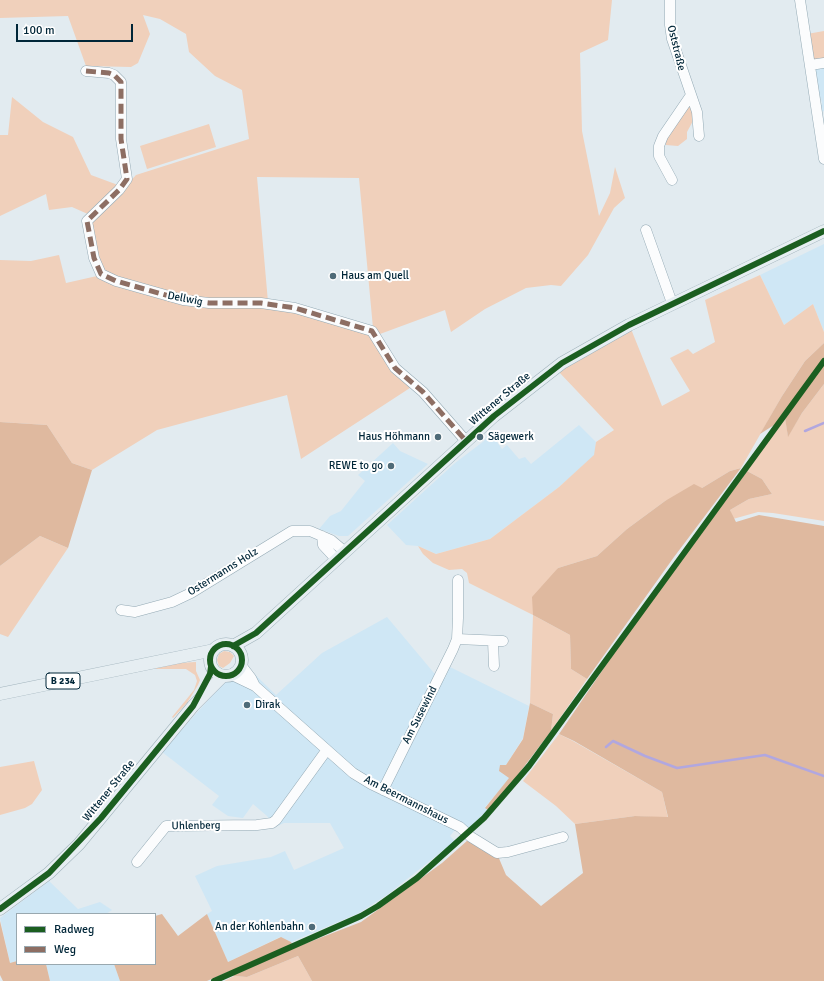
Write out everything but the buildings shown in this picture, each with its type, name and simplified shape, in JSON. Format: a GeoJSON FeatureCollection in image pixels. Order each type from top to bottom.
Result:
{"type":"FeatureCollection","features":[{"type":"Feature","properties":{"kind":"main road","name":"Wittener Straße"},"geometry":{"type":"LineString","coordinates":[[238,656],[256,633],[466,441],[528,388],[562,363],[608,335],[824,231]]}},
{"type":"Feature","properties":{"kind":"main road"},"geometry":{"type":"LineString","coordinates":[[222,645],[238,656],[228,675],[216,673],[211,665],[210,659],[214,650],[222,645]]}},
{"type":"Feature","properties":{"kind":"main road","name":"B 234"},"geometry":{"type":"LineString","coordinates":[[0,694],[214,650]]}},
{"type":"Feature","properties":{"kind":"main road"},"geometry":{"type":"LineString","coordinates":[[182,657],[211,665]]}},
{"type":"Feature","properties":{"kind":"main road","name":"Wittener Straße"},"geometry":{"type":"LineString","coordinates":[[193,706],[210,674],[211,665]]}},
{"type":"Feature","properties":{"kind":"main road","name":"Wittener Straße"},"geometry":{"type":"LineString","coordinates":[[0,909],[49,873],[79,844],[193,706],[228,675]]}},
{"type":"Feature","properties":{"kind":"street","name":"Oststraße"},"geometry":{"type":"LineString","coordinates":[[670,0],[670,26],[672,38],[698,118],[699,136]]}},
{"type":"Feature","properties":{"kind":"street"},"geometry":{"type":"LineString","coordinates":[[800,0],[824,159]]}},
{"type":"Feature","properties":{"kind":"street"},"geometry":{"type":"LineString","coordinates":[[810,65],[824,63]]}},
{"type":"Feature","properties":{"kind":"street","name":"Dellwig"},"geometry":{"type":"LineString","coordinates":[[86,72],[114,74],[121,82],[121,139],[127,179],[119,190],[87,220],[94,258],[102,274],[116,281],[183,300],[210,303],[261,304],[295,308],[372,331],[395,368],[421,389],[466,441]]}},
{"type":"Feature","properties":{"kind":"street"},"geometry":{"type":"LineString","coordinates":[[672,180],[659,156],[659,146],[663,136],[691,95]]}},
{"type":"Feature","properties":{"kind":"street"},"geometry":{"type":"LineString","coordinates":[[646,230],[672,303]]}},
{"type":"Feature","properties":{"kind":"street","name":"Ostermanns Holz"},"geometry":{"type":"LineString","coordinates":[[121,610],[136,612],[172,602],[191,593],[292,531],[305,529],[331,540],[340,555]]}},
{"type":"Feature","properties":{"kind":"street","name":"Am Susewind"},"geometry":{"type":"LineString","coordinates":[[383,790],[457,640],[458,580]]}},
{"type":"Feature","properties":{"kind":"street"},"geometry":{"type":"LineString","coordinates":[[457,640],[498,641],[494,666]]}},
{"type":"Feature","properties":{"kind":"street","name":"Am Beermannshaus"},"geometry":{"type":"LineString","coordinates":[[238,656],[255,686]]}},
{"type":"Feature","properties":{"kind":"street","name":"Am Beermannshaus"},"geometry":{"type":"LineString","coordinates":[[228,675],[255,686],[326,751],[353,773],[383,790],[460,827],[467,834],[497,853],[508,852],[563,837]]}},
{"type":"Feature","properties":{"kind":"street","name":"Uhlenberg"},"geometry":{"type":"LineString","coordinates":[[137,862],[166,826],[257,825],[276,820],[326,751]]}},
{"type":"Feature","properties":{"kind":"shaded area"},"geometry":{"type":"Polygon","coordinates":[[[0,0],[612,0],[608,40],[580,53],[582,131],[599,216],[610,193],[615,167],[625,198],[614,208],[588,255],[561,286],[551,285],[526,288],[485,309],[451,332],[445,310],[380,334],[373,328],[359,178],[257,177],[268,302],[194,301],[101,273],[91,224],[136,175],[249,139],[242,90],[215,76],[189,52],[186,34],[160,19],[143,15],[150,34],[138,63],[131,67],[86,66],[68,16],[0,18],[0,0]]]}},
{"type":"Feature","properties":{"kind":"shaded area"},"geometry":{"type":"Polygon","coordinates":[[[824,31],[824,60],[813,61],[807,34],[824,31]]]}},
{"type":"Feature","properties":{"kind":"shaded area"},"geometry":{"type":"Polygon","coordinates":[[[824,66],[824,111],[820,112],[819,105],[822,105],[821,98],[818,98],[815,69],[824,66]]]}},
{"type":"Feature","properties":{"kind":"shaded area"},"geometry":{"type":"Polygon","coordinates":[[[12,97],[43,122],[73,137],[91,175],[118,185],[90,215],[72,207],[49,210],[46,194],[0,216],[0,135],[8,135],[12,97]]]}},
{"type":"Feature","properties":{"kind":"shaded area"},"geometry":{"type":"Polygon","coordinates":[[[689,103],[694,119],[687,132],[687,139],[678,146],[666,145],[665,142],[689,103]]]}},
{"type":"Feature","properties":{"kind":"shaded area"},"geometry":{"type":"Polygon","coordinates":[[[209,124],[216,147],[147,169],[140,146],[209,124]]]}},
{"type":"Feature","properties":{"kind":"shaded area"},"geometry":{"type":"Polygon","coordinates":[[[824,244],[824,332],[813,304],[784,325],[760,275],[824,244]]]}},
{"type":"Feature","properties":{"kind":"shaded area"},"geometry":{"type":"Polygon","coordinates":[[[59,255],[66,283],[97,276],[197,304],[258,306],[299,311],[369,334],[413,386],[301,459],[287,395],[157,430],[92,470],[72,463],[47,425],[0,422],[0,260],[31,261],[59,255]]]}},
{"type":"Feature","properties":{"kind":"shaded area"},"geometry":{"type":"Polygon","coordinates":[[[760,275],[784,325],[813,304],[824,332],[824,343],[805,361],[782,396],[741,468],[730,471],[702,488],[665,501],[627,529],[597,556],[558,568],[533,615],[469,583],[467,573],[462,569],[449,570],[433,563],[423,554],[418,546],[436,554],[490,539],[559,487],[594,455],[596,442],[614,430],[558,371],[631,329],[662,406],[690,391],[670,358],[688,349],[693,354],[715,342],[705,300],[760,275]]]}},
{"type":"Feature","properties":{"kind":"shaded area"},"geometry":{"type":"Polygon","coordinates":[[[824,343],[824,384],[802,413],[788,437],[785,418],[760,434],[782,396],[805,361],[824,343]]]}},
{"type":"Feature","properties":{"kind":"shaded area"},"geometry":{"type":"Polygon","coordinates":[[[824,384],[824,521],[758,512],[733,519],[730,510],[749,499],[772,494],[762,479],[747,471],[785,417],[788,436],[802,413],[824,384]]]}},
{"type":"Feature","properties":{"kind":"shaded area"},"geometry":{"type":"Polygon","coordinates":[[[0,422],[47,425],[72,463],[92,470],[68,548],[40,536],[0,566],[0,422]]]}},
{"type":"Feature","properties":{"kind":"shaded area"},"geometry":{"type":"Polygon","coordinates":[[[579,425],[596,442],[595,456],[559,487],[490,539],[436,554],[418,546],[406,545],[387,525],[455,463],[484,441],[490,432],[502,449],[507,445],[519,459],[525,457],[531,464],[579,425]]]}},
{"type":"Feature","properties":{"kind":"shaded area"},"geometry":{"type":"Polygon","coordinates":[[[393,443],[400,451],[428,464],[348,536],[339,536],[319,529],[330,516],[341,511],[365,481],[358,475],[393,443]]]}},
{"type":"Feature","properties":{"kind":"shaded area"},"geometry":{"type":"Polygon","coordinates":[[[741,468],[674,557],[587,679],[571,669],[570,635],[533,615],[532,597],[558,568],[597,556],[627,529],[665,501],[694,484],[702,488],[730,471],[741,468]]]}},
{"type":"Feature","properties":{"kind":"shaded area"},"geometry":{"type":"Polygon","coordinates":[[[747,471],[762,479],[772,494],[749,499],[730,510],[736,522],[759,515],[824,526],[824,981],[312,981],[298,956],[247,977],[234,976],[230,971],[207,981],[120,981],[114,965],[156,965],[156,916],[162,914],[178,936],[207,914],[228,962],[281,937],[291,942],[294,948],[361,922],[442,863],[468,840],[498,856],[506,875],[541,906],[583,873],[575,824],[635,816],[668,817],[662,792],[574,741],[559,734],[619,646],[747,471]]]}},
{"type":"Feature","properties":{"kind":"shaded area"},"geometry":{"type":"Polygon","coordinates":[[[40,536],[68,548],[8,637],[0,634],[0,566],[40,536]]]}},
{"type":"Feature","properties":{"kind":"shaded area"},"geometry":{"type":"Polygon","coordinates":[[[533,615],[570,635],[571,669],[587,679],[551,731],[553,714],[530,703],[533,615]]]}},
{"type":"Feature","properties":{"kind":"shaded area"},"geometry":{"type":"Polygon","coordinates":[[[387,617],[434,673],[445,678],[450,667],[529,706],[523,738],[506,765],[499,771],[510,778],[485,807],[488,810],[464,833],[455,830],[450,836],[455,841],[387,895],[359,913],[291,942],[280,937],[228,962],[207,914],[212,911],[195,876],[217,866],[271,857],[285,851],[294,870],[344,848],[330,823],[284,823],[275,827],[267,816],[253,804],[243,818],[228,816],[212,805],[219,796],[162,752],[242,662],[276,695],[322,653],[387,617]]]}},
{"type":"Feature","properties":{"kind":"shaded area"},"geometry":{"type":"Polygon","coordinates":[[[224,651],[230,652],[234,656],[230,663],[223,668],[219,666],[217,660],[219,654],[224,651]]]}},
{"type":"Feature","properties":{"kind":"shaded area"},"geometry":{"type":"Polygon","coordinates":[[[196,662],[196,671],[200,680],[198,685],[187,703],[173,718],[172,717],[194,690],[197,681],[195,675],[186,669],[153,669],[179,663],[196,662]]]}},
{"type":"Feature","properties":{"kind":"shaded area"},"geometry":{"type":"Polygon","coordinates":[[[530,703],[553,714],[551,731],[514,780],[488,810],[485,808],[509,778],[499,771],[500,765],[506,765],[523,739],[530,703]]]}},
{"type":"Feature","properties":{"kind":"shaded area"},"geometry":{"type":"Polygon","coordinates":[[[559,734],[662,792],[668,818],[635,816],[575,824],[556,806],[523,781],[559,734]]]}},
{"type":"Feature","properties":{"kind":"shaded area"},"geometry":{"type":"Polygon","coordinates":[[[34,761],[42,790],[32,804],[25,808],[0,815],[0,767],[34,761]]]}},
{"type":"Feature","properties":{"kind":"shaded area"},"geometry":{"type":"Polygon","coordinates":[[[49,881],[78,909],[100,902],[112,910],[108,913],[16,913],[16,961],[10,963],[0,918],[49,881]]]}},
{"type":"Feature","properties":{"kind":"shaded area"},"geometry":{"type":"Polygon","coordinates":[[[0,921],[10,963],[16,961],[16,965],[46,965],[50,981],[3,981],[0,975],[0,921]]]}},
{"type":"Feature","properties":{"kind":"shaded area"},"geometry":{"type":"Polygon","coordinates":[[[298,956],[312,981],[224,981],[234,976],[247,977],[298,956]]]}},
{"type":"Feature","properties":{"kind":"shaded area"},"geometry":{"type":"Polygon","coordinates":[[[46,965],[114,965],[120,981],[50,981],[46,965]]]}},
{"type":"Feature","properties":{"kind":"waterway"},"geometry":{"type":"LineString","coordinates":[[805,431],[824,423]]}},
{"type":"Feature","properties":{"kind":"waterway"},"geometry":{"type":"LineString","coordinates":[[606,747],[613,741],[645,756],[677,768],[765,755],[824,776]]}},
{"type":"Feature","properties":{"kind":"marked path"},"geometry":{"type":"LineString","coordinates":[[86,71],[109,73],[114,75],[121,82],[121,139],[127,179],[119,190],[87,221],[94,258],[101,274],[116,281],[183,300],[209,303],[261,303],[295,308],[372,331],[395,368],[423,392],[466,441]]}},
{"type":"Feature","properties":{"kind":"cycle path"},"geometry":{"type":"LineString","coordinates":[[233,646],[256,633],[494,416],[562,363],[629,325],[824,231]]}},
{"type":"Feature","properties":{"kind":"cycle path"},"geometry":{"type":"LineString","coordinates":[[214,981],[361,916],[378,906],[417,878],[484,818],[529,766],[824,361]]}},
{"type":"Feature","properties":{"kind":"cycle path"},"geometry":{"type":"LineString","coordinates":[[226,644],[232,645],[239,651],[242,660],[241,666],[235,673],[226,676],[220,675],[213,669],[210,660],[211,654],[217,647],[226,644]]}},
{"type":"Feature","properties":{"kind":"cycle path"},"geometry":{"type":"LineString","coordinates":[[0,909],[49,873],[101,818],[193,706],[210,674],[211,667]]}},
{"type":"Feature","properties":{"kind":"place","name":"Haus am Quell"},"geometry":{"type":"Point","coordinates":[333,276]}},
{"type":"Feature","properties":{"kind":"place","name":"Haus Höhmann"},"geometry":{"type":"Point","coordinates":[438,437]}},
{"type":"Feature","properties":{"kind":"place","name":"Sägewerk"},"geometry":{"type":"Point","coordinates":[480,437]}},
{"type":"Feature","properties":{"kind":"place","name":"REWE to go"},"geometry":{"type":"Point","coordinates":[391,466]}},
{"type":"Feature","properties":{"kind":"place","name":"Dirak"},"geometry":{"type":"Point","coordinates":[247,705]}},
{"type":"Feature","properties":{"kind":"place","name":"An der Kohlenbahn"},"geometry":{"type":"Point","coordinates":[312,927]}}]}
